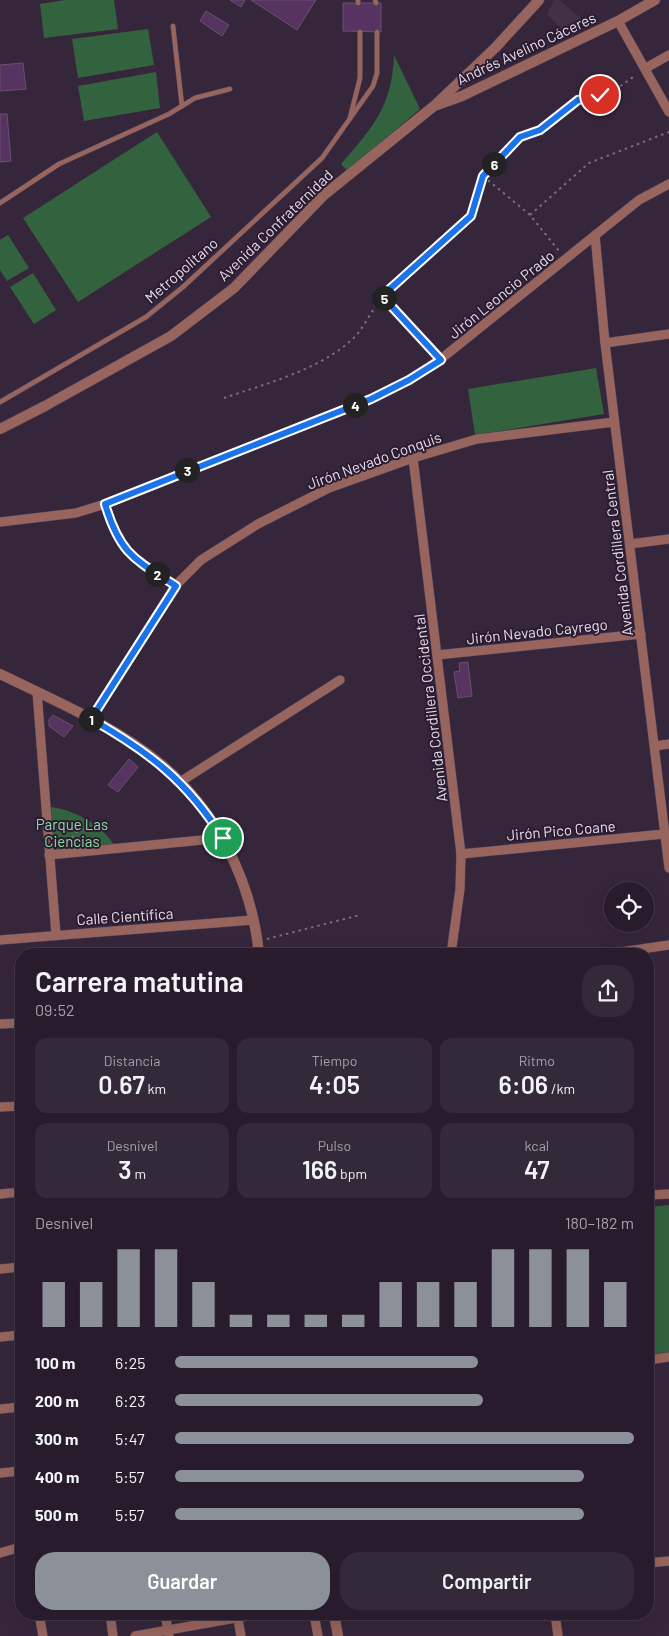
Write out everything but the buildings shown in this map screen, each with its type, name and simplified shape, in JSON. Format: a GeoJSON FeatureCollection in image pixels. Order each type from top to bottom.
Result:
{"type":"FeatureCollection","features":[{"type":"Feature","properties":{"kind":"street","name":"Avenida Confraternidad"},"geometry":{"type":"LineString","coordinates":[[0,429],[46,406],[171,336],[234,288],[324,195],[434,106],[496,47],[539,0]]}},
{"type":"Feature","properties":{"kind":"street","name":"Andrés Avelino Cáceres"},"geometry":{"type":"LineString","coordinates":[[434,106],[462,96],[618,21],[656,0]]}},
{"type":"Feature","properties":{"kind":"street"},"geometry":{"type":"LineString","coordinates":[[618,21],[669,112]]}},
{"type":"Feature","properties":{"kind":"street"},"geometry":{"type":"LineString","coordinates":[[646,68],[669,55]]}},
{"type":"Feature","properties":{"kind":"street","name":"Jirón Leoncio Prado"},"geometry":{"type":"LineString","coordinates":[[0,522],[76,513],[105,504],[371,399],[409,380],[441,360],[639,200],[669,184]]}},
{"type":"Feature","properties":{"kind":"street","name":"Avenida Cordillera Central"},"geometry":{"type":"LineString","coordinates":[[595,235],[614,422],[669,868]]}},
{"type":"Feature","properties":{"kind":"street"},"geometry":{"type":"LineString","coordinates":[[382,296],[441,360]]}},
{"type":"Feature","properties":{"kind":"street"},"geometry":{"type":"LineString","coordinates":[[605,343],[669,334]]}},
{"type":"Feature","properties":{"kind":"street","name":"Jirón Nevado Conquis"},"geometry":{"type":"LineString","coordinates":[[91,719],[176,586],[201,560],[258,524],[329,488],[414,458],[477,439],[614,422]]}},
{"type":"Feature","properties":{"kind":"street","name":"Avenida Cordillera Occidental"},"geometry":{"type":"LineString","coordinates":[[414,458],[461,854],[460,888],[452,948]]}},
{"type":"Feature","properties":{"kind":"street"},"geometry":{"type":"LineString","coordinates":[[105,504],[121,545],[141,563],[176,586]]}},
{"type":"Feature","properties":{"kind":"street"},"geometry":{"type":"LineString","coordinates":[[630,544],[669,539]]}},
{"type":"Feature","properties":{"kind":"street","name":"Jirón Nevado Cayrego"},"geometry":{"type":"LineString","coordinates":[[437,655],[640,634]]}},
{"type":"Feature","properties":{"kind":"street"},"geometry":{"type":"LineString","coordinates":[[0,674],[91,719],[140,748],[180,782],[200,804],[223,838],[244,888],[258,948]]}},
{"type":"Feature","properties":{"kind":"street"},"geometry":{"type":"LineString","coordinates":[[180,782],[340,680]]}},
{"type":"Feature","properties":{"kind":"street"},"geometry":{"type":"LineString","coordinates":[[37,692],[56,935]]}},
{"type":"Feature","properties":{"kind":"street"},"geometry":{"type":"LineString","coordinates":[[655,746],[669,744]]}},
{"type":"Feature","properties":{"kind":"street","name":"Jirón Pico Coane"},"geometry":{"type":"LineString","coordinates":[[461,854],[664,834]]}},
{"type":"Feature","properties":{"kind":"street"},"geometry":{"type":"LineString","coordinates":[[49,855],[223,838]]}},
{"type":"Feature","properties":{"kind":"street","name":"Calle Científica"},"geometry":{"type":"LineString","coordinates":[[0,940],[253,920]]}},
{"type":"Feature","properties":{"kind":"street"},"geometry":{"type":"LineString","coordinates":[[648,948],[669,945]]}},
{"type":"Feature","properties":{"kind":"street"},"geometry":{"type":"LineString","coordinates":[[0,1024],[15,1023]]}},
{"type":"Feature","properties":{"kind":"street"},"geometry":{"type":"LineString","coordinates":[[0,1107],[15,1106]]}},
{"type":"Feature","properties":{"kind":"street"},"geometry":{"type":"LineString","coordinates":[[0,1194],[15,1193]]}},
{"type":"Feature","properties":{"kind":"street"},"geometry":{"type":"LineString","coordinates":[[654,1195],[669,1194]]}},
{"type":"Feature","properties":{"kind":"street"},"geometry":{"type":"LineString","coordinates":[[0,1268],[15,1267]]}},
{"type":"Feature","properties":{"kind":"street"},"geometry":{"type":"LineString","coordinates":[[0,1337],[15,1336]]}},
{"type":"Feature","properties":{"kind":"street"},"geometry":{"type":"LineString","coordinates":[[654,1359],[669,1357]]}},
{"type":"Feature","properties":{"kind":"street"},"geometry":{"type":"LineString","coordinates":[[0,1409],[15,1408]]}},
{"type":"Feature","properties":{"kind":"street"},"geometry":{"type":"LineString","coordinates":[[0,1473],[15,1472]]}},
{"type":"Feature","properties":{"kind":"street"},"geometry":{"type":"LineString","coordinates":[[0,1553],[15,1549]]}},
{"type":"Feature","properties":{"kind":"street"},"geometry":{"type":"LineString","coordinates":[[654,1562],[669,1560]]}},
{"type":"Feature","properties":{"kind":"street"},"geometry":{"type":"LineString","coordinates":[[40,1620],[43,1636]]}},
{"type":"Feature","properties":{"kind":"street"},"geometry":{"type":"LineString","coordinates":[[111,1620],[114,1636]]}},
{"type":"Feature","properties":{"kind":"street"},"geometry":{"type":"LineString","coordinates":[[167,1620],[168,1633]]}},
{"type":"Feature","properties":{"kind":"street"},"geometry":{"type":"LineString","coordinates":[[135,1636],[168,1633],[222,1620]]}},
{"type":"Feature","properties":{"kind":"street"},"geometry":{"type":"LineString","coordinates":[[239,1620],[241,1636]]}},
{"type":"Feature","properties":{"kind":"street"},"geometry":{"type":"LineString","coordinates":[[315,1620],[318,1636]]}},
{"type":"Feature","properties":{"kind":"street"},"geometry":{"type":"LineString","coordinates":[[335,1620],[338,1636]]}},
{"type":"Feature","properties":{"kind":"street"},"geometry":{"type":"LineString","coordinates":[[556,1620],[558,1636]]}},
{"type":"Feature","properties":{"kind":"lane"},"geometry":{"type":"LineString","coordinates":[[173,26],[182,106]]}},
{"type":"Feature","properties":{"kind":"lane","name":"Metropolitano"},"geometry":{"type":"LineString","coordinates":[[349,122],[360,78],[360,32]]}},
{"type":"Feature","properties":{"kind":"lane","name":"Metropolitano"},"geometry":{"type":"LineString","coordinates":[[0,402],[146,317],[183,287],[322,158],[373,86],[377,72],[377,32]]}},
{"type":"Feature","properties":{"kind":"lane"},"geometry":{"type":"LineString","coordinates":[[0,203],[59,164],[169,114],[195,98],[230,90]]}},
{"type":"Feature","properties":{"kind":"path"},"geometry":{"type":"LineString","coordinates":[[224,398],[289,377],[341,349],[358,332],[382,296],[471,216],[483,176],[520,137],[540,130],[578,100],[619,87],[646,68]]}},
{"type":"Feature","properties":{"kind":"path"},"geometry":{"type":"LineString","coordinates":[[530,215],[589,163],[669,132]]}},
{"type":"Feature","properties":{"kind":"path"},"geometry":{"type":"LineString","coordinates":[[483,176],[530,215],[566,259]]}},
{"type":"Feature","properties":{"kind":"path"},"geometry":{"type":"LineString","coordinates":[[64,853],[70,838],[79,830],[86,827],[103,831]]}},
{"type":"Feature","properties":{"kind":"path"},"geometry":{"type":"LineString","coordinates":[[258,942],[360,915]]}},
{"type":"Feature","properties":{"kind":"shaded area"},"geometry":{"type":"Polygon","coordinates":[[[554,0],[559,0],[583,20],[578,27],[574,25],[566,34],[547,14],[554,0]]]}},
{"type":"Feature","properties":{"kind":"green space"},"geometry":{"type":"Polygon","coordinates":[[[65,0],[114,0],[118,29],[44,38],[40,4],[65,0]]]}},
{"type":"Feature","properties":{"kind":"green space"},"geometry":{"type":"Polygon","coordinates":[[[148,29],[154,65],[78,78],[72,39],[148,29]]]}},
{"type":"Feature","properties":{"kind":"green space"},"geometry":{"type":"Polygon","coordinates":[[[394,55],[420,109],[347,171],[341,164],[372,126],[385,102],[393,73],[394,55]]]}},
{"type":"Feature","properties":{"kind":"green space"},"geometry":{"type":"Polygon","coordinates":[[[156,72],[160,108],[84,121],[78,86],[156,72]]]}},
{"type":"Feature","properties":{"kind":"green space"},"geometry":{"type":"Polygon","coordinates":[[[157,132],[211,217],[78,302],[23,218],[157,132]]]}},
{"type":"Feature","properties":{"kind":"green space"},"geometry":{"type":"Polygon","coordinates":[[[8,235],[29,268],[7,281],[0,270],[0,240],[8,235]]]}},
{"type":"Feature","properties":{"kind":"green space"},"geometry":{"type":"Polygon","coordinates":[[[33,273],[56,310],[34,324],[10,287],[33,273]]]}},
{"type":"Feature","properties":{"kind":"green space"},"geometry":{"type":"Polygon","coordinates":[[[596,368],[604,414],[475,435],[468,389],[596,368]]]}},
{"type":"Feature","properties":{"kind":"green space","name":"Parque Las Ciencias"},"geometry":{"type":"Polygon","coordinates":[[[51,807],[69,811],[86,819],[109,837],[114,845],[56,850],[53,845],[51,807]]]}},
{"type":"Feature","properties":{"kind":"green space"},"geometry":{"type":"Polygon","coordinates":[[[669,1205],[669,1353],[654,1355],[654,1206],[669,1205]]]}},
{"type":"Feature","properties":{"kind":"route"},"geometry":{"type":"LineString","coordinates":[[223,838],[200,804],[163,766],[140,748],[91,719],[176,586],[141,563],[121,545],[110,522],[105,504],[133,491],[371,399],[409,380],[441,360],[382,296],[471,216],[483,176],[520,137],[540,130],[578,100],[600,95]]}}]}
